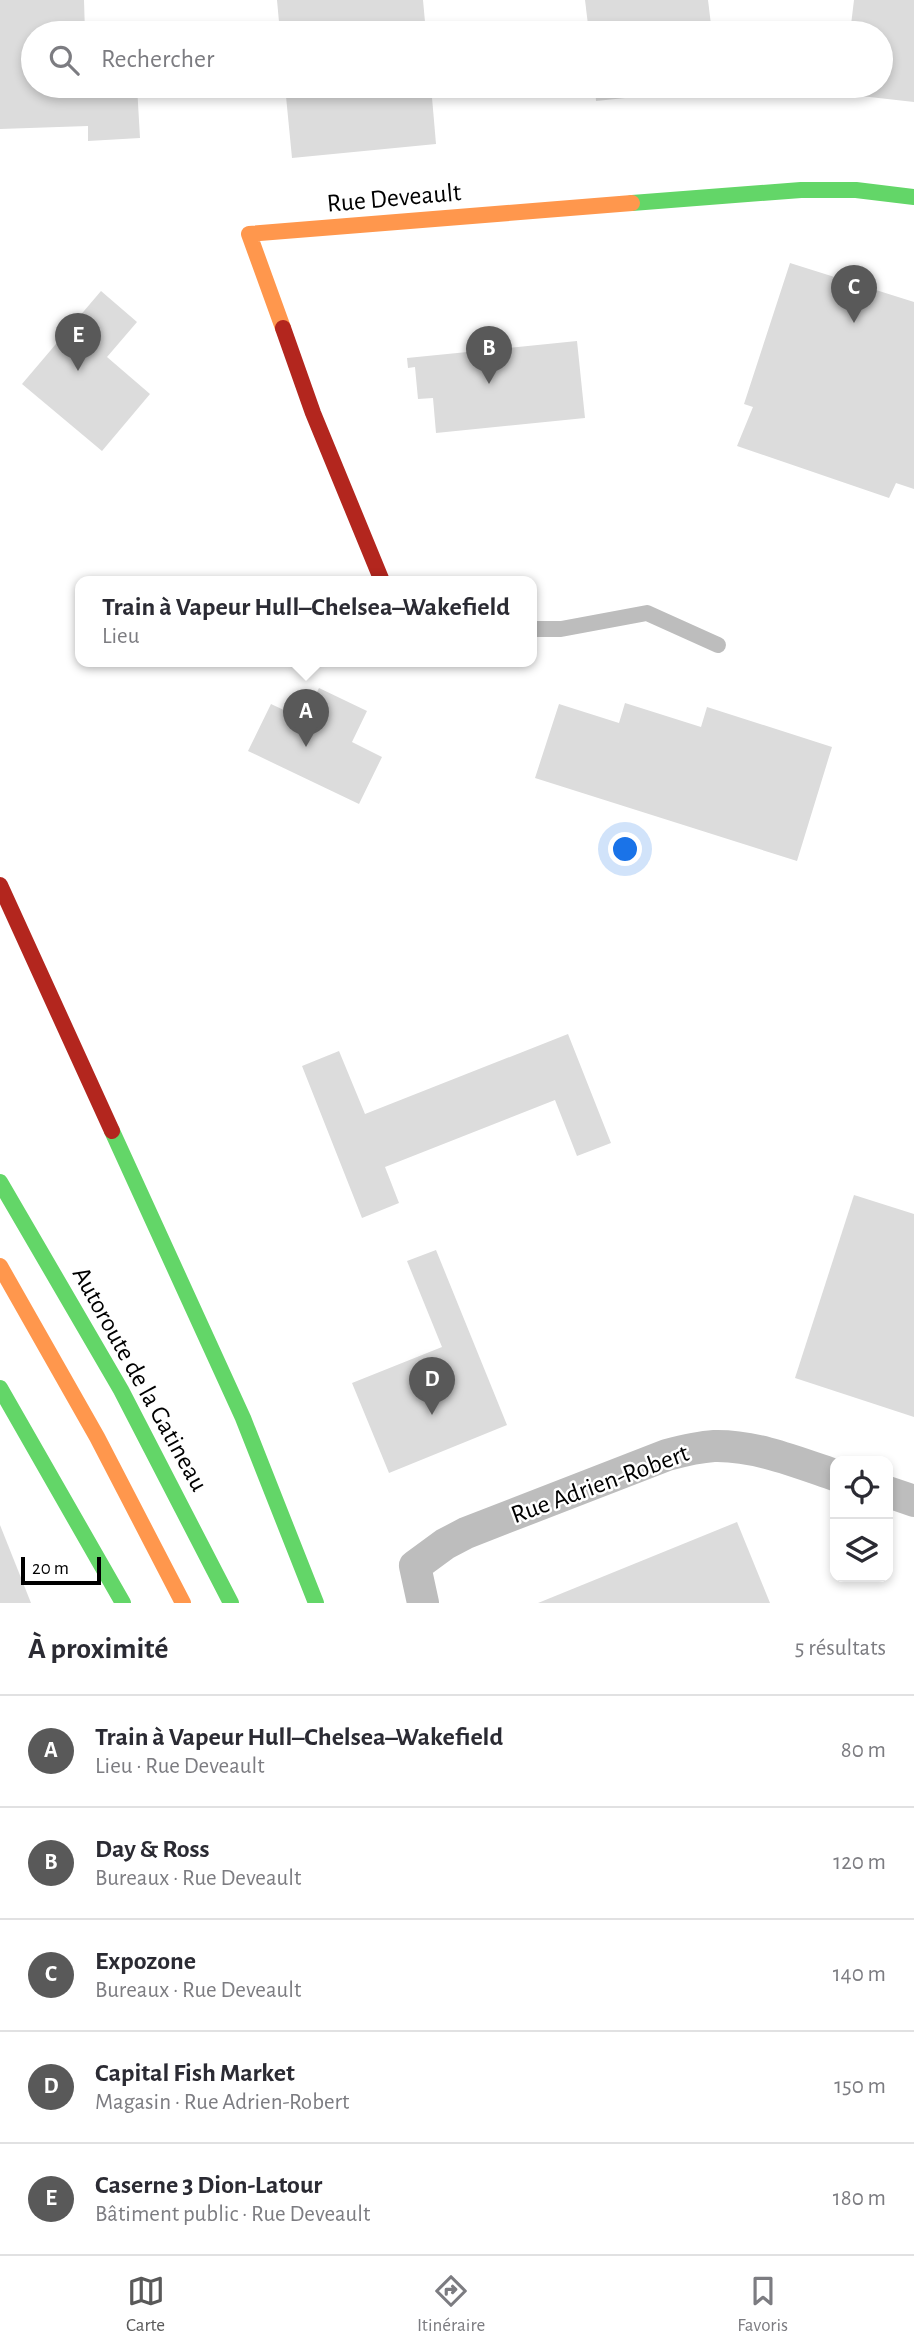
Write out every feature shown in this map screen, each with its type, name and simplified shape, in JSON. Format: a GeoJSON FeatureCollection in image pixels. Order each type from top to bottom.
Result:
{"type":"FeatureCollection","features":[{"type":"Feature","properties":{"kind":"main road","name":"Rue Deveault"},"geometry":{"type":"LineString","coordinates":[[380,576],[313,413],[249,234],[801,190],[856,190],[914,197]]}},
{"type":"Feature","properties":{"kind":"main road"},"geometry":{"type":"LineString","coordinates":[[0,885],[243,1418],[316,1603]]}},
{"type":"Feature","properties":{"kind":"main road","name":"Autoroute de la Gatineau"},"geometry":{"type":"LineString","coordinates":[[0,1182],[152,1451],[231,1603]]}},
{"type":"Feature","properties":{"kind":"main road"},"geometry":{"type":"LineString","coordinates":[[0,1266],[97,1437],[183,1603]]}},
{"type":"Feature","properties":{"kind":"main road"},"geometry":{"type":"LineString","coordinates":[[0,1388],[123,1603]]}},
{"type":"Feature","properties":{"kind":"street","name":"Rue Adrien-Robert"},"geometry":{"type":"LineString","coordinates":[[423,1603],[415,1566],[445,1544],[466,1533],[667,1455],[693,1448],[716,1446],[762,1452],[830,1473]]}},
{"type":"Feature","properties":{"kind":"street"},"geometry":{"type":"LineString","coordinates":[[893,1494],[914,1501]]}},
{"type":"Feature","properties":{"kind":"lane"},"geometry":{"type":"LineString","coordinates":[[537,629],[561,629],[647,613],[718,645]]}},
{"type":"Feature","properties":{"kind":"building"},"geometry":{"type":"Polygon","coordinates":[[[0,0],[84,0],[85,21],[21,21],[21,98],[138,98],[140,138],[88,141],[88,126],[0,129],[0,0]]]}},
{"type":"Feature","properties":{"kind":"building"},"geometry":{"type":"Polygon","coordinates":[[[277,0],[423,0],[425,21],[279,21],[277,0]]]}},
{"type":"Feature","properties":{"kind":"building"},"geometry":{"type":"Polygon","coordinates":[[[585,0],[708,0],[711,21],[588,21],[585,0]]]}},
{"type":"Feature","properties":{"kind":"building"},"geometry":{"type":"Polygon","coordinates":[[[854,0],[914,0],[914,102],[878,98],[893,98],[893,21],[851,21],[854,0]]]}},
{"type":"Feature","properties":{"kind":"building"},"geometry":{"type":"Polygon","coordinates":[[[286,98],[432,98],[436,144],[292,158],[286,98]]]}},
{"type":"Feature","properties":{"kind":"building"},"geometry":{"type":"Polygon","coordinates":[[[596,98],[625,98],[596,101],[596,98]]]}},
{"type":"Feature","properties":{"kind":"building"},"geometry":{"type":"Polygon","coordinates":[[[790,263],[914,302],[914,489],[896,483],[889,498],[737,446],[753,407],[744,404],[790,263]]]}},
{"type":"Feature","properties":{"kind":"building"},"geometry":{"type":"Polygon","coordinates":[[[101,291],[137,322],[107,357],[150,394],[102,451],[22,384],[101,291]]]}},
{"type":"Feature","properties":{"kind":"building"},"geometry":{"type":"Polygon","coordinates":[[[577,341],[585,418],[436,433],[433,398],[418,399],[415,367],[408,368],[407,358],[577,341]]]}},
{"type":"Feature","properties":{"kind":"building"},"geometry":{"type":"Polygon","coordinates":[[[319,688],[367,711],[352,742],[382,757],[359,804],[248,751],[271,704],[303,719],[319,688]]]}},
{"type":"Feature","properties":{"kind":"building"},"geometry":{"type":"Polygon","coordinates":[[[625,703],[701,727],[707,707],[832,747],[797,861],[535,778],[559,704],[619,723],[625,703]]]}},
{"type":"Feature","properties":{"kind":"building"},"geometry":{"type":"Polygon","coordinates":[[[568,1034],[611,1143],[577,1156],[555,1100],[385,1167],[399,1203],[362,1218],[302,1066],[339,1051],[365,1114],[568,1034]]]}},
{"type":"Feature","properties":{"kind":"building"},"geometry":{"type":"Polygon","coordinates":[[[854,1195],[914,1214],[914,1417],[795,1378],[854,1195]]]}},
{"type":"Feature","properties":{"kind":"building"},"geometry":{"type":"Polygon","coordinates":[[[436,1250],[507,1425],[389,1473],[352,1383],[442,1347],[407,1261],[436,1250]]]}},
{"type":"Feature","properties":{"kind":"building"},"geometry":{"type":"Polygon","coordinates":[[[737,1522],[770,1603],[538,1603],[737,1522]]]}},
{"type":"Feature","properties":{"kind":"building"},"geometry":{"type":"Polygon","coordinates":[[[0,1525],[31,1603],[0,1603],[0,1525]]]}},
{"type":"Feature","properties":{"kind":"traffic: fast"},"geometry":{"type":"LineString","coordinates":[[632,203],[801,190],[856,190],[914,197]]}},
{"type":"Feature","properties":{"kind":"traffic: fast"},"geometry":{"type":"LineString","coordinates":[[112,1131],[243,1418],[316,1603]]}},
{"type":"Feature","properties":{"kind":"traffic: fast"},"geometry":{"type":"LineString","coordinates":[[0,1182],[121,1390],[231,1603]]}},
{"type":"Feature","properties":{"kind":"traffic: fast"},"geometry":{"type":"LineString","coordinates":[[0,1388],[123,1603]]}},
{"type":"Feature","properties":{"kind":"traffic: slow"},"geometry":{"type":"LineString","coordinates":[[283,328],[249,234],[632,203]]}},
{"type":"Feature","properties":{"kind":"traffic: slow"},"geometry":{"type":"LineString","coordinates":[[0,1266],[97,1437],[183,1603]]}},
{"type":"Feature","properties":{"kind":"traffic: jam"},"geometry":{"type":"LineString","coordinates":[[283,328],[313,413],[380,576]]}},
{"type":"Feature","properties":{"kind":"traffic: jam"},"geometry":{"type":"LineString","coordinates":[[0,885],[112,1131]]}},
{"type":"Feature","properties":{"kind":"place","name":"Expozone"},"geometry":{"type":"Point","coordinates":[854,323]}},
{"type":"Feature","properties":{"kind":"place","name":"Caserne 3 Dion-Latour"},"geometry":{"type":"Point","coordinates":[78,371]}},
{"type":"Feature","properties":{"kind":"place","name":"Day & Ross"},"geometry":{"type":"Point","coordinates":[489,384]}},
{"type":"Feature","properties":{"kind":"place","name":"Train à Vapeur Hull–Chelsea–Wakefield"},"geometry":{"type":"Point","coordinates":[306,747]}},
{"type":"Feature","properties":{"kind":"place","name":"Capital Fish Market"},"geometry":{"type":"Point","coordinates":[432,1415]}}]}
